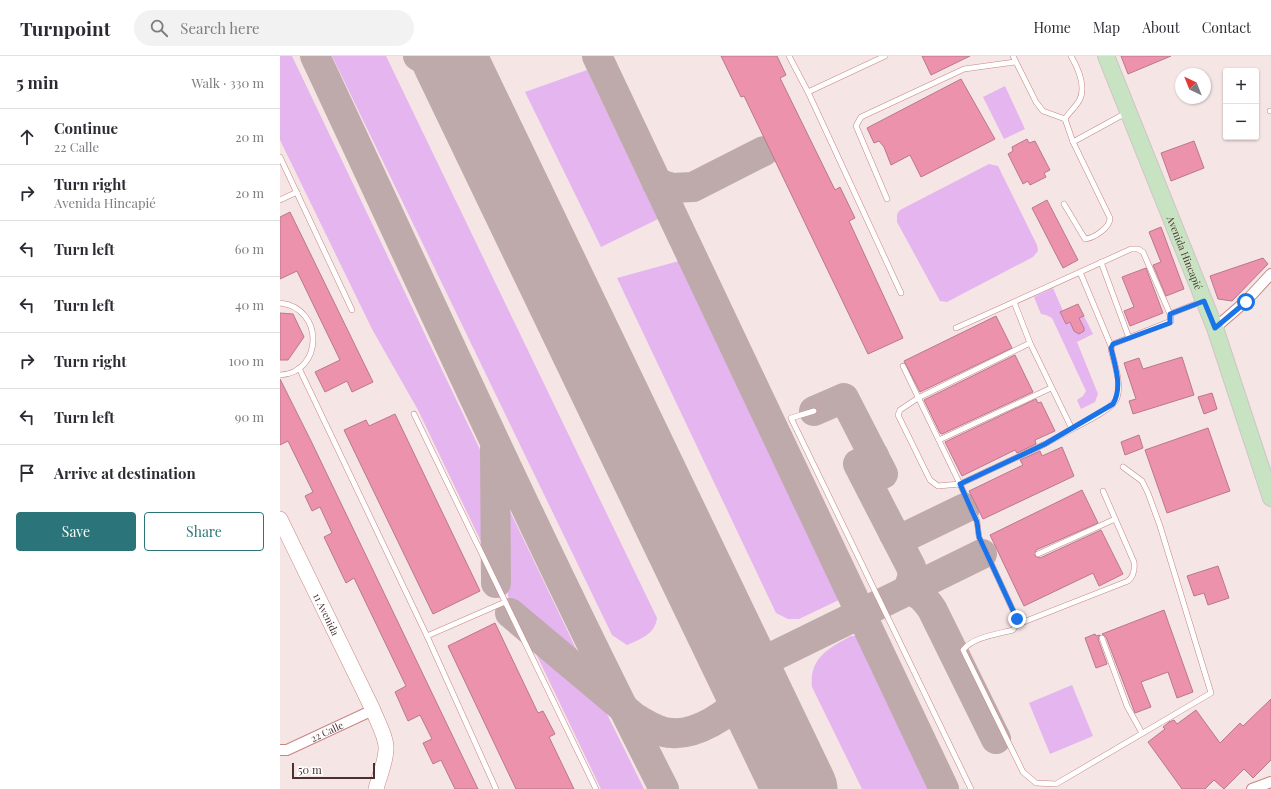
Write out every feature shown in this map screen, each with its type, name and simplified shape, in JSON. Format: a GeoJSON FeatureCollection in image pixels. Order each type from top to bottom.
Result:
{"type":"FeatureCollection","features":[{"type":"Feature","properties":{"kind":"main road","name":"Avenida Hincapié"},"geometry":{"type":"LineString","coordinates":[[1106,56],[1215,328],[1265,467],[1271,498]]}},
{"type":"Feature","properties":{"kind":"main road","name":"11 Avenida"},"geometry":{"type":"LineString","coordinates":[[280,519],[373,710],[386,745],[386,754],[376,789]]}},
{"type":"Feature","properties":{"kind":"street"},"geometry":{"type":"LineString","coordinates":[[1215,328],[1246,302],[1271,274]]}},
{"type":"Feature","properties":{"kind":"street","name":"22 Calle"},"geometry":{"type":"LineString","coordinates":[[280,750],[287,750],[373,710]]}},
{"type":"Feature","properties":{"kind":"street"},"geometry":{"type":"LineString","coordinates":[[1252,789],[1271,782]]}},
{"type":"Feature","properties":{"kind":"lane"},"geometry":{"type":"LineString","coordinates":[[789,56],[808,92],[901,293]]}},
{"type":"Feature","properties":{"kind":"lane"},"geometry":{"type":"LineString","coordinates":[[808,92],[885,56]]}},
{"type":"Feature","properties":{"kind":"lane"},"geometry":{"type":"LineString","coordinates":[[1064,119],[1080,100],[1083,90],[1078,68],[1071,56]]}},
{"type":"Feature","properties":{"kind":"lane"},"geometry":{"type":"LineString","coordinates":[[887,198],[856,126],[861,117],[964,69],[1014,59],[1036,102],[1043,111],[1064,119],[1073,142],[1110,218],[1110,223],[1097,234],[1085,239],[1064,204]]}},
{"type":"Feature","properties":{"kind":"lane"},"geometry":{"type":"LineString","coordinates":[[1073,142],[1129,111]]}},
{"type":"Feature","properties":{"kind":"lane"},"geometry":{"type":"LineString","coordinates":[[280,157],[352,310]]}},
{"type":"Feature","properties":{"kind":"lane"},"geometry":{"type":"LineString","coordinates":[[280,200],[297,192]]}},
{"type":"Feature","properties":{"kind":"lane"},"geometry":{"type":"LineString","coordinates":[[956,328],[1101,262],[1131,250],[1138,249],[1143,252],[1170,314],[1170,323],[1111,346]]}},
{"type":"Feature","properties":{"kind":"lane"},"geometry":{"type":"LineString","coordinates":[[1101,262],[1129,338]]}},
{"type":"Feature","properties":{"kind":"lane"},"geometry":{"type":"LineString","coordinates":[[1030,343],[918,398],[900,410],[899,419],[933,483],[938,486],[960,484],[1072,430],[1113,404],[1118,397],[1118,381],[1111,346],[1080,272]]}},
{"type":"Feature","properties":{"kind":"lane"},"geometry":{"type":"LineString","coordinates":[[1170,314],[1204,301]]}},
{"type":"Feature","properties":{"kind":"lane"},"geometry":{"type":"LineString","coordinates":[[1014,302],[1030,343],[1072,430]]}},
{"type":"Feature","properties":{"kind":"lane"},"geometry":{"type":"LineString","coordinates":[[280,303],[296,308],[302,313],[311,326],[313,333],[312,349],[309,356],[299,368],[280,375]]}},
{"type":"Feature","properties":{"kind":"lane"},"geometry":{"type":"LineString","coordinates":[[903,366],[960,484],[977,522],[979,537],[1017,619],[1013,630],[988,636],[966,646],[963,650],[1023,772],[1036,783],[1056,784],[1211,693],[1160,526],[1148,493],[1142,481],[1123,467]]}},
{"type":"Feature","properties":{"kind":"lane"},"geometry":{"type":"LineString","coordinates":[[299,368],[427,636],[496,789]]}},
{"type":"Feature","properties":{"kind":"lane"},"geometry":{"type":"LineString","coordinates":[[939,440],[1051,388]]}},
{"type":"Feature","properties":{"kind":"lane"},"geometry":{"type":"LineString","coordinates":[[814,411],[791,418],[971,789]]}},
{"type":"Feature","properties":{"kind":"lane"},"geometry":{"type":"LineString","coordinates":[[414,414],[596,789]]}},
{"type":"Feature","properties":{"kind":"lane"},"geometry":{"type":"LineString","coordinates":[[1016,625],[1128,582],[1132,578],[1134,572],[1134,562],[1103,491]]}},
{"type":"Feature","properties":{"kind":"lane"},"geometry":{"type":"LineString","coordinates":[[1038,554],[1115,519]]}},
{"type":"Feature","properties":{"kind":"lane"},"geometry":{"type":"LineString","coordinates":[[427,636],[505,602]]}},
{"type":"Feature","properties":{"kind":"lane"},"geometry":{"type":"LineString","coordinates":[[1102,638],[1127,706],[1142,733]]}},
{"type":"Feature","properties":{"kind":"shaded area"},"geometry":{"type":"Polygon","coordinates":[[[280,56],[292,56],[485,460],[487,469],[488,556],[418,410],[372,329],[280,140],[280,56]]]}},
{"type":"Feature","properties":{"kind":"shaded area"},"geometry":{"type":"Polygon","coordinates":[[[332,56],[386,56],[657,618],[656,624],[650,632],[642,638],[627,645],[612,635],[332,56]]]}},
{"type":"Feature","properties":{"kind":"shaded area"},"geometry":{"type":"Polygon","coordinates":[[[587,70],[658,219],[601,247],[525,92],[587,70]]]}},
{"type":"Feature","properties":{"kind":"shaded area"},"geometry":{"type":"Polygon","coordinates":[[[1005,86],[1025,129],[1004,139],[983,97],[1005,86]]]}},
{"type":"Feature","properties":{"kind":"shaded area"},"geometry":{"type":"Polygon","coordinates":[[[989,164],[998,166],[1037,245],[1038,251],[1033,257],[947,302],[940,301],[897,222],[897,214],[900,210],[989,164]]]}},
{"type":"Feature","properties":{"kind":"shaded area"},"geometry":{"type":"Polygon","coordinates":[[[679,261],[843,598],[799,619],[788,619],[776,613],[617,278],[679,261]]]}},
{"type":"Feature","properties":{"kind":"shaded area"},"geometry":{"type":"Polygon","coordinates":[[[1053,288],[1063,311],[1060,313],[1066,324],[1084,316],[1093,334],[1077,342],[1098,394],[1095,402],[1081,409],[1077,400],[1083,396],[1086,391],[1052,318],[1041,314],[1034,297],[1053,288]]]}},
{"type":"Feature","properties":{"kind":"shaded area"},"geometry":{"type":"Polygon","coordinates":[[[502,503],[507,505],[581,659],[580,661],[576,660],[508,597],[500,509],[502,503]]]}},
{"type":"Feature","properties":{"kind":"shaded area"},"geometry":{"type":"Polygon","coordinates":[[[851,636],[856,636],[860,640],[930,789],[862,789],[812,687],[812,677],[817,661],[828,650],[851,636]]]}},
{"type":"Feature","properties":{"kind":"shaded area"},"geometry":{"type":"Polygon","coordinates":[[[530,641],[532,641],[602,704],[644,789],[601,789],[530,641]]]}},
{"type":"Feature","properties":{"kind":"shaded area"},"geometry":{"type":"Polygon","coordinates":[[[1072,685],[1093,736],[1050,754],[1029,703],[1072,685]]]}},
{"type":"Feature","properties":{"kind":"building"},"geometry":{"type":"Polygon","coordinates":[[[721,56],[777,56],[786,75],[780,78],[835,190],[840,187],[855,218],[849,221],[903,338],[868,354],[744,96],[741,97],[721,56]]]}},
{"type":"Feature","properties":{"kind":"building"},"geometry":{"type":"Polygon","coordinates":[[[922,56],[970,56],[931,75],[922,56]]]}},
{"type":"Feature","properties":{"kind":"building"},"geometry":{"type":"Polygon","coordinates":[[[1121,56],[1171,56],[1128,74],[1121,56]]]}},
{"type":"Feature","properties":{"kind":"building"},"geometry":{"type":"Polygon","coordinates":[[[961,79],[995,139],[921,177],[910,155],[891,165],[884,147],[879,141],[874,143],[867,128],[961,79]]]}},
{"type":"Feature","properties":{"kind":"building"},"geometry":{"type":"Polygon","coordinates":[[[1027,139],[1029,143],[1035,141],[1050,170],[1044,173],[1046,177],[1030,185],[1028,181],[1023,184],[1008,154],[1013,151],[1012,147],[1027,139]]]}},
{"type":"Feature","properties":{"kind":"building"},"geometry":{"type":"Polygon","coordinates":[[[1194,141],[1204,168],[1171,181],[1161,153],[1194,141]]]}},
{"type":"Feature","properties":{"kind":"building"},"geometry":{"type":"Polygon","coordinates":[[[1047,200],[1078,260],[1063,268],[1032,208],[1047,200]]]}},
{"type":"Feature","properties":{"kind":"building"},"geometry":{"type":"Polygon","coordinates":[[[290,212],[373,382],[352,392],[347,381],[325,392],[315,372],[340,360],[297,271],[280,279],[280,217],[290,212]]]}},
{"type":"Feature","properties":{"kind":"building"},"geometry":{"type":"Polygon","coordinates":[[[1161,227],[1184,289],[1166,296],[1153,265],[1161,262],[1149,232],[1161,227]]]}},
{"type":"Feature","properties":{"kind":"building"},"geometry":{"type":"Polygon","coordinates":[[[1263,258],[1268,264],[1232,301],[1218,299],[1210,276],[1263,258]]]}},
{"type":"Feature","properties":{"kind":"building"},"geometry":{"type":"Polygon","coordinates":[[[1146,268],[1163,313],[1130,326],[1124,311],[1134,307],[1122,277],[1146,268]]]}},
{"type":"Feature","properties":{"kind":"building"},"geometry":{"type":"Polygon","coordinates":[[[1078,304],[1084,316],[1079,318],[1084,331],[1079,334],[1074,331],[1070,322],[1066,324],[1060,312],[1078,304]]]}},
{"type":"Feature","properties":{"kind":"building"},"geometry":{"type":"Polygon","coordinates":[[[280,313],[293,314],[304,337],[288,360],[280,360],[280,313]]]}},
{"type":"Feature","properties":{"kind":"building"},"geometry":{"type":"Polygon","coordinates":[[[996,316],[1012,348],[920,392],[904,361],[996,316]]]}},
{"type":"Feature","properties":{"kind":"building"},"geometry":{"type":"Polygon","coordinates":[[[1015,355],[1033,392],[942,434],[940,433],[924,400],[1015,355]]]}},
{"type":"Feature","properties":{"kind":"building"},"geometry":{"type":"Polygon","coordinates":[[[1182,357],[1194,395],[1133,414],[1129,401],[1136,399],[1124,363],[1139,358],[1143,369],[1182,357]]]}},
{"type":"Feature","properties":{"kind":"building"},"geometry":{"type":"Polygon","coordinates":[[[280,379],[478,789],[455,789],[441,760],[433,764],[423,743],[432,739],[420,715],[408,721],[395,692],[406,686],[354,578],[346,583],[324,537],[332,533],[320,507],[312,511],[305,496],[313,492],[288,441],[280,445],[280,379]]]}},
{"type":"Feature","properties":{"kind":"building"},"geometry":{"type":"Polygon","coordinates":[[[1212,393],[1217,409],[1204,414],[1198,397],[1212,393]]]}},
{"type":"Feature","properties":{"kind":"building"},"geometry":{"type":"Polygon","coordinates":[[[1036,399],[1038,403],[1041,402],[1055,431],[1035,440],[1036,444],[1017,453],[1015,450],[962,476],[945,442],[1036,399]]]}},
{"type":"Feature","properties":{"kind":"building"},"geometry":{"type":"Polygon","coordinates":[[[395,414],[480,591],[433,614],[344,430],[366,420],[369,426],[395,414]]]}},
{"type":"Feature","properties":{"kind":"building"},"geometry":{"type":"Polygon","coordinates":[[[1208,428],[1230,491],[1167,513],[1145,450],[1208,428]]]}},
{"type":"Feature","properties":{"kind":"building"},"geometry":{"type":"Polygon","coordinates":[[[1139,435],[1143,448],[1125,455],[1121,442],[1139,435]]]}},
{"type":"Feature","properties":{"kind":"building"},"geometry":{"type":"Polygon","coordinates":[[[1062,447],[1074,476],[983,519],[969,491],[1023,465],[1020,460],[1040,451],[1042,456],[1062,447]]]}},
{"type":"Feature","properties":{"kind":"building"},"geometry":{"type":"Polygon","coordinates":[[[1082,490],[1098,523],[1036,550],[1035,556],[1040,558],[1101,530],[1123,574],[1099,586],[1093,573],[1024,606],[990,535],[1082,490]]]}},
{"type":"Feature","properties":{"kind":"building"},"geometry":{"type":"Polygon","coordinates":[[[1218,566],[1229,598],[1208,605],[1204,593],[1194,596],[1187,576],[1218,566]]]}},
{"type":"Feature","properties":{"kind":"building"},"geometry":{"type":"Polygon","coordinates":[[[1164,610],[1193,692],[1177,698],[1168,672],[1141,682],[1151,707],[1135,713],[1106,637],[1102,634],[1164,610]]]}},
{"type":"Feature","properties":{"kind":"building"},"geometry":{"type":"Polygon","coordinates":[[[495,623],[538,713],[543,711],[555,734],[549,737],[574,789],[516,789],[448,646],[495,623]]]}},
{"type":"Feature","properties":{"kind":"building"},"geometry":{"type":"Polygon","coordinates":[[[1095,634],[1096,636],[1100,635],[1098,639],[1107,664],[1096,668],[1085,638],[1095,634]]]}},
{"type":"Feature","properties":{"kind":"building"},"geometry":{"type":"Polygon","coordinates":[[[1271,699],[1271,760],[1253,778],[1244,769],[1224,789],[1214,780],[1205,789],[1182,789],[1148,742],[1165,729],[1163,727],[1169,722],[1174,720],[1177,724],[1196,710],[1220,743],[1240,723],[1243,726],[1271,699]]]}},
{"type":"Feature","properties":{"kind":"taxiway"},"geometry":{"type":"LineString","coordinates":[[315,56],[530,516],[664,789]]}},
{"type":"Feature","properties":{"kind":"taxiway"},"geometry":{"type":"LineString","coordinates":[[418,56],[456,73]]}},
{"type":"Feature","properties":{"kind":"taxiway"},"geometry":{"type":"LineString","coordinates":[[597,56],[944,789]]}},
{"type":"Feature","properties":{"kind":"taxiway"},"geometry":{"type":"LineString","coordinates":[[657,183],[672,188],[693,187],[764,151]]}},
{"type":"Feature","properties":{"kind":"taxiway"},"geometry":{"type":"LineString","coordinates":[[814,411],[844,398],[883,474]]}},
{"type":"Feature","properties":{"kind":"taxiway"},"geometry":{"type":"LineString","coordinates":[[495,449],[496,583]]}},
{"type":"Feature","properties":{"kind":"taxiway"},"geometry":{"type":"LineString","coordinates":[[874,456],[858,464],[911,567],[913,575],[908,590],[922,597],[932,609],[996,739]]}},
{"type":"Feature","properties":{"kind":"taxiway"},"geometry":{"type":"LineString","coordinates":[[894,534],[905,537],[965,508]]}},
{"type":"Feature","properties":{"kind":"taxiway"},"geometry":{"type":"LineString","coordinates":[[737,657],[752,660],[770,658],[982,554]]}},
{"type":"Feature","properties":{"kind":"taxiway"},"geometry":{"type":"LineString","coordinates":[[510,613],[635,718],[652,728],[667,733],[691,731],[721,717],[743,696],[770,658]]}},
{"type":"Feature","properties":{"kind":"taxiway"},"geometry":{"type":"LineString","coordinates":[[726,714],[746,712],[765,716]]}},
{"type":"Feature","properties":{"kind":"runway"},"geometry":{"type":"LineString","coordinates":[[448,56],[800,789]]}},
{"type":"Feature","properties":{"kind":"route"},"geometry":{"type":"LineString","coordinates":[[1017,619],[979,537],[977,522],[960,484],[1045,444],[1113,404],[1118,397],[1118,381],[1111,348],[1113,344],[1170,323],[1170,314],[1204,301],[1215,328],[1246,302]]}}]}
